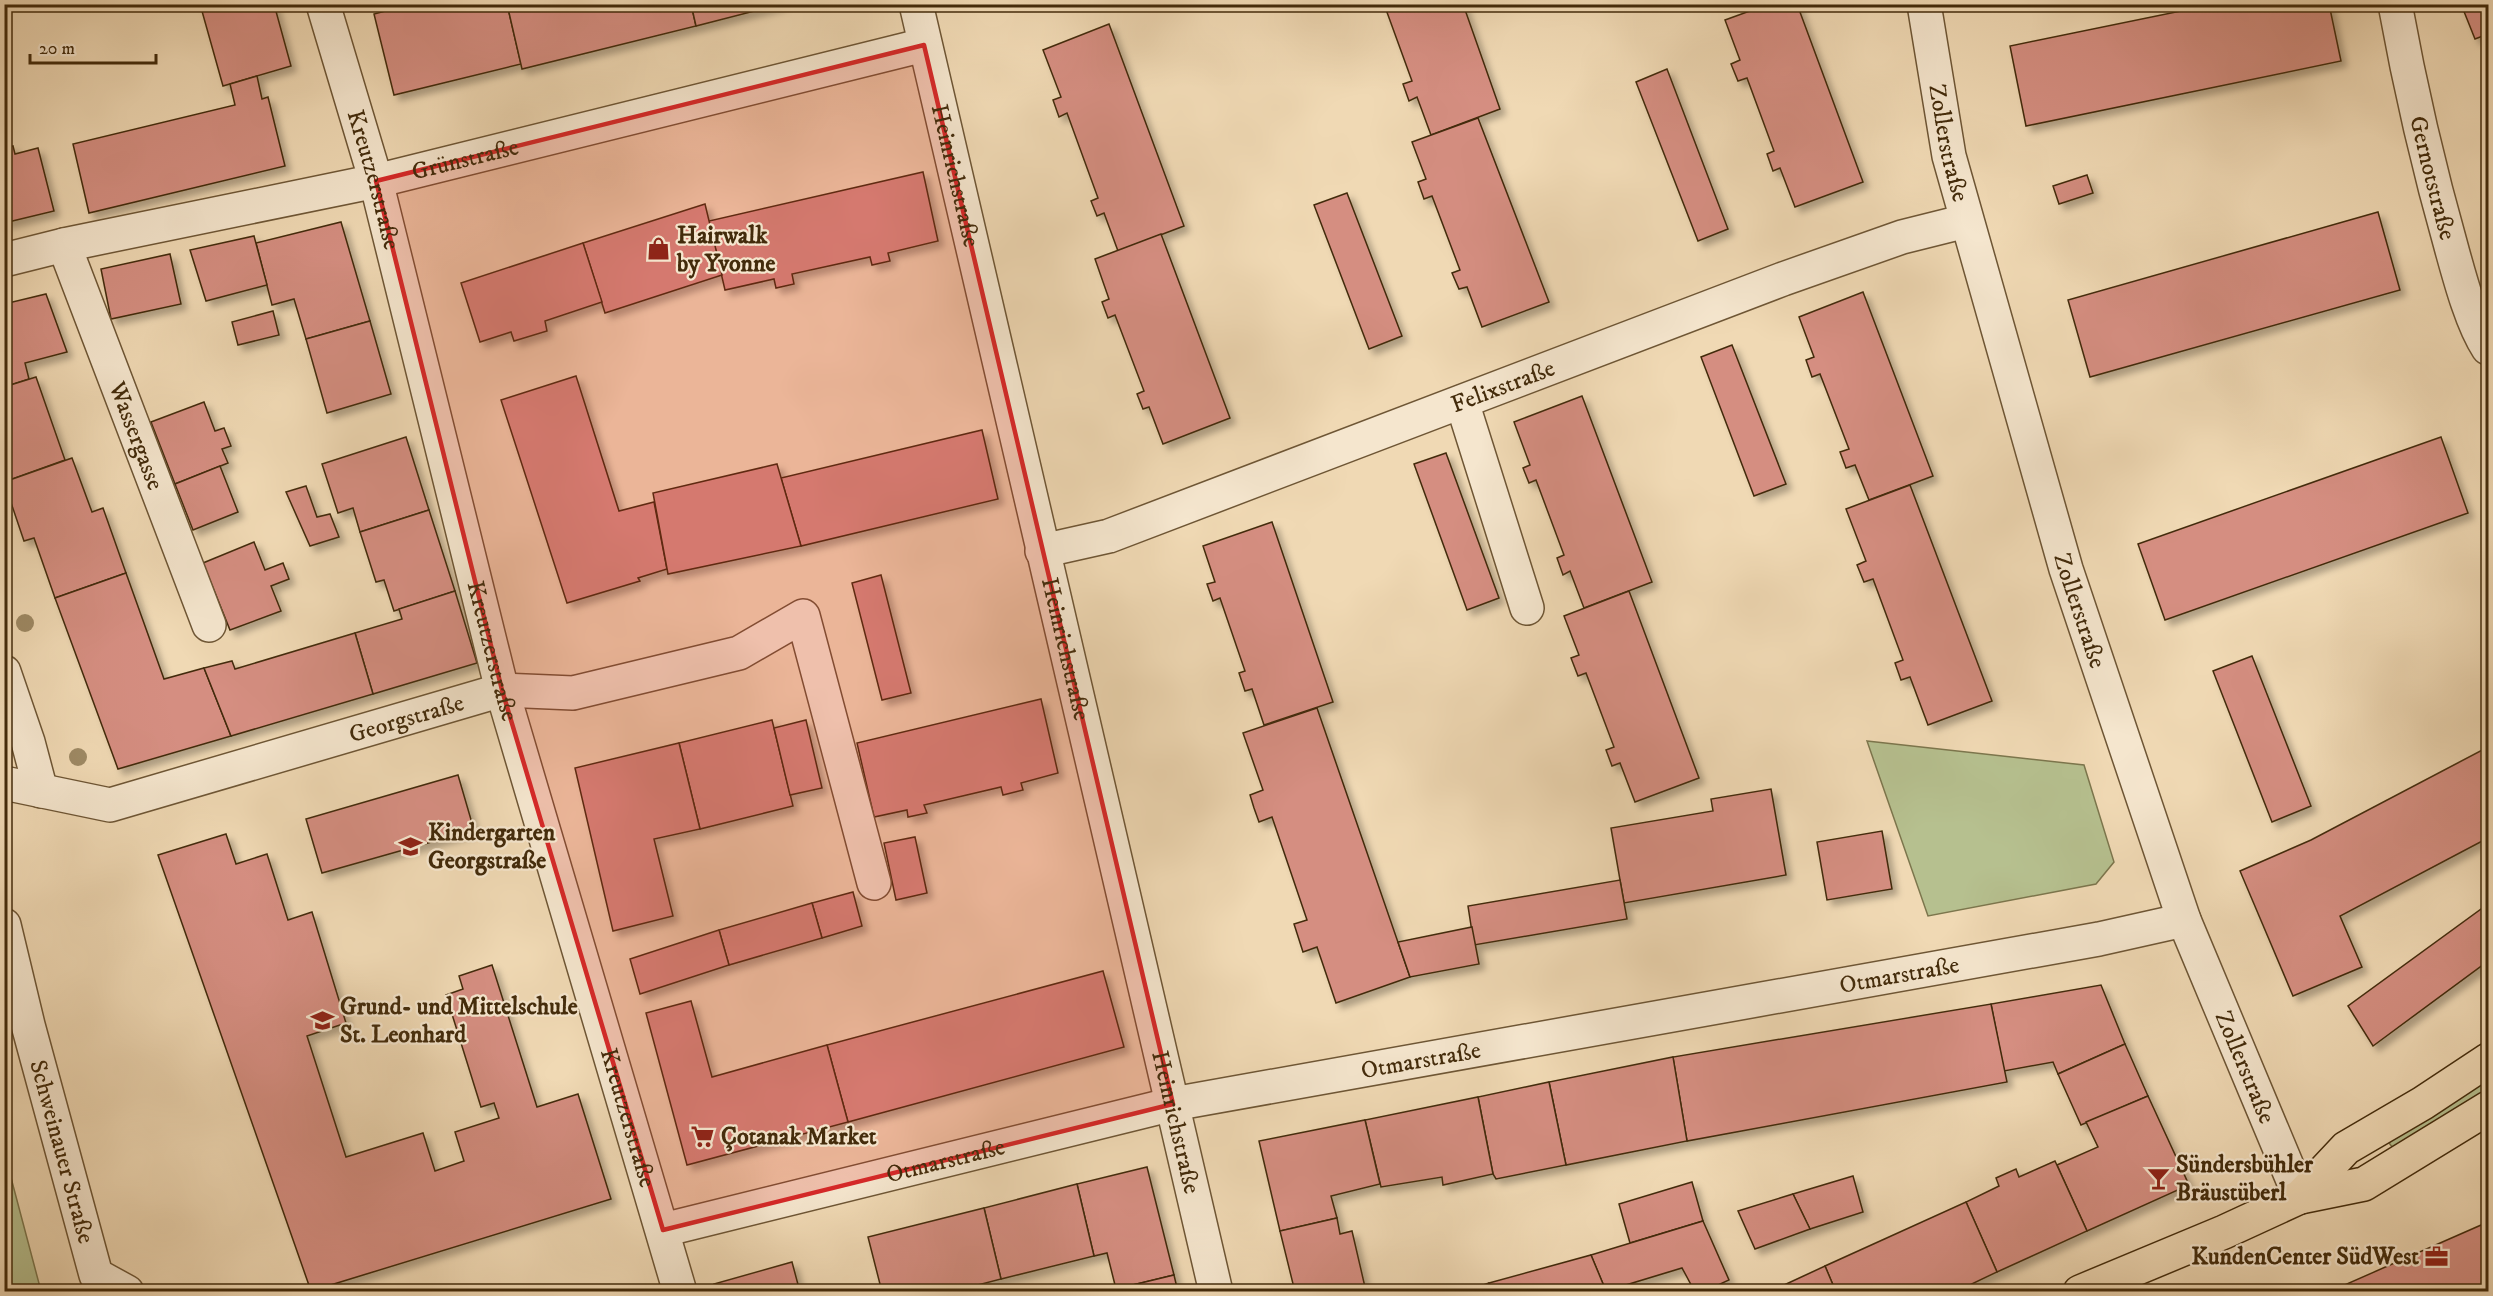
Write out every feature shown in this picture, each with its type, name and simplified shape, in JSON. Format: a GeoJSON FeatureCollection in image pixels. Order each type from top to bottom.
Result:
{"type":"FeatureCollection","features":[{"type":"Feature","properties":{"kind":"main road"},"geometry":{"type":"LineString","coordinates":[[2300,1197],[2346,1148],[2423,1103],[2488,1060]]}},
{"type":"Feature","properties":{"kind":"main road"},"geometry":{"type":"LineString","coordinates":[[2080,1292],[2224,1232],[2300,1197],[2364,1184],[2488,1108]]}},
{"type":"Feature","properties":{"kind":"street","name":"Kreutzerstraße"},"geometry":{"type":"LineString","coordinates":[[323,4],[376,181],[502,690],[680,1292]]}},
{"type":"Feature","properties":{"kind":"street","name":"Heinrichstraße"},"geometry":{"type":"LineString","coordinates":[[916,4],[1216,1292]]}},
{"type":"Feature","properties":{"kind":"street","name":"Zollerstraße"},"geometry":{"type":"LineString","coordinates":[[1924,4],[1949,156],[2066,569],[2184,920],[2300,1197]]}},
{"type":"Feature","properties":{"kind":"street","name":"Gernotstraße"},"geometry":{"type":"LineString","coordinates":[[2395,4],[2407,68],[2440,206],[2463,287],[2488,348]]}},
{"type":"Feature","properties":{"kind":"street","name":"Grünstraße"},"geometry":{"type":"LineString","coordinates":[[4,260],[376,181],[924,45]]}},
{"type":"Feature","properties":{"kind":"street","name":"Felixstraße"},"geometry":{"type":"LineString","coordinates":[[1042,551],[1109,537],[1783,279],[1902,237],[1966,221]]}},
{"type":"Feature","properties":{"kind":"street","name":"Wassergasse"},"geometry":{"type":"LineString","coordinates":[[64,246],[209,625]]}},
{"type":"Feature","properties":{"kind":"street"},"geometry":{"type":"LineString","coordinates":[[1462,402],[1527,608]]}},
{"type":"Feature","properties":{"kind":"street","name":"Georgstraße"},"geometry":{"type":"LineString","coordinates":[[4,783],[110,805],[502,690],[573,693],[739,652],[803,616],[874,882]]}},
{"type":"Feature","properties":{"kind":"street"},"geometry":{"type":"LineString","coordinates":[[4,672],[28,742],[41,791]]}},
{"type":"Feature","properties":{"kind":"street","name":"Otmarstraße"},"geometry":{"type":"LineString","coordinates":[[663,1230],[1173,1104],[2099,939],[2184,920]]}},
{"type":"Feature","properties":{"kind":"street","name":"Schweinauer Straße"},"geometry":{"type":"LineString","coordinates":[[4,925],[28,1025],[96,1275],[127,1292]]}},
{"type":"Feature","properties":{"kind":"highlighted area"},"geometry":{"type":"Polygon","coordinates":[[[924,45],[1173,1104],[663,1230],[502,690],[376,181],[924,45]]]}},
{"type":"Feature","properties":{"kind":"green space"},"geometry":{"type":"Polygon","coordinates":[[[1867,741],[2084,765],[2114,862],[2096,884],[1928,916],[1867,741]]]}},
{"type":"Feature","properties":{"kind":"green space"},"geometry":{"type":"Polygon","coordinates":[[[2488,1075],[2488,1094],[2396,1152],[2386,1139],[2488,1075]]]}},
{"type":"Feature","properties":{"kind":"green space"},"geometry":{"type":"Polygon","coordinates":[[[5,1155],[41,1291],[5,1291],[5,1155]]]}},
{"type":"Feature","properties":{"kind":"building"},"geometry":{"type":"Polygon","coordinates":[[[200,4],[274,4],[291,66],[223,86],[200,4]]]}},
{"type":"Feature","properties":{"kind":"building"},"geometry":{"type":"Polygon","coordinates":[[[412,4],[507,4],[521,64],[394,95],[374,14],[412,4]]]}},
{"type":"Feature","properties":{"kind":"building"},"geometry":{"type":"Polygon","coordinates":[[[507,4],[691,4],[696,26],[522,69],[507,4]]]}},
{"type":"Feature","properties":{"kind":"building"},"geometry":{"type":"Polygon","coordinates":[[[691,4],[782,4],[696,26],[691,4]]]}},
{"type":"Feature","properties":{"kind":"building"},"geometry":{"type":"Polygon","coordinates":[[[1384,4],[1463,4],[1500,109],[1431,135],[1417,97],[1409,101],[1403,84],[1412,81],[1384,4]]]}},
{"type":"Feature","properties":{"kind":"building"},"geometry":{"type":"Polygon","coordinates":[[[1769,4],[1797,4],[1863,182],[1795,207],[1780,168],[1773,171],[1767,154],[1774,151],[1747,78],[1738,81],[1731,64],[1740,60],[1725,20],[1769,4]]]}},
{"type":"Feature","properties":{"kind":"building"},"geometry":{"type":"Polygon","coordinates":[[[2215,4],[2329,4],[2341,61],[2026,126],[2010,46],[2215,4]]]}},
{"type":"Feature","properties":{"kind":"building"},"geometry":{"type":"Polygon","coordinates":[[[2461,4],[2488,4],[2488,34],[2475,39],[2461,4]]]}},
{"type":"Feature","properties":{"kind":"building"},"geometry":{"type":"Polygon","coordinates":[[[1109,24],[1184,226],[1118,251],[1104,213],[1097,216],[1091,201],[1098,198],[1067,113],[1059,117],[1053,100],[1061,97],[1043,50],[1109,24]]]}},
{"type":"Feature","properties":{"kind":"building"},"geometry":{"type":"Polygon","coordinates":[[[1667,69],[1728,229],[1698,241],[1636,82],[1667,69]]]}},
{"type":"Feature","properties":{"kind":"building"},"geometry":{"type":"Polygon","coordinates":[[[257,76],[262,99],[268,97],[285,166],[89,213],[73,144],[235,105],[230,84],[257,76]]]}},
{"type":"Feature","properties":{"kind":"building"},"geometry":{"type":"Polygon","coordinates":[[[1478,118],[1549,302],[1482,327],[1467,287],[1459,289],[1452,273],[1460,270],[1432,196],[1424,199],[1418,182],[1426,179],[1412,142],[1478,118]]]}},
{"type":"Feature","properties":{"kind":"building"},"geometry":{"type":"Polygon","coordinates":[[[13,146],[15,154],[38,148],[54,211],[4,223],[4,148],[13,146]]]}},
{"type":"Feature","properties":{"kind":"building"},"geometry":{"type":"Polygon","coordinates":[[[923,172],[938,241],[888,253],[890,261],[872,265],[870,257],[792,274],[794,284],[776,288],[774,279],[725,290],[709,221],[923,172]]]}},
{"type":"Feature","properties":{"kind":"building"},"geometry":{"type":"Polygon","coordinates":[[[2087,175],[2093,193],[2059,204],[2053,186],[2087,175]]]}},
{"type":"Feature","properties":{"kind":"building"},"geometry":{"type":"Polygon","coordinates":[[[1347,193],[1402,336],[1369,349],[1314,205],[1347,193]]]}},
{"type":"Feature","properties":{"kind":"building"},"geometry":{"type":"Polygon","coordinates":[[[705,204],[722,275],[605,313],[583,243],[705,204]]]}},
{"type":"Feature","properties":{"kind":"building"},"geometry":{"type":"Polygon","coordinates":[[[2378,212],[2400,290],[2090,377],[2068,300],[2378,212]]]}},
{"type":"Feature","properties":{"kind":"building"},"geometry":{"type":"Polygon","coordinates":[[[341,222],[370,321],[306,339],[294,299],[272,305],[256,243],[341,222]]]}},
{"type":"Feature","properties":{"kind":"building"},"geometry":{"type":"Polygon","coordinates":[[[1161,234],[1230,418],[1163,444],[1149,407],[1143,409],[1137,394],[1144,391],[1115,315],[1108,318],[1102,302],[1109,299],[1095,259],[1161,234]]]}},
{"type":"Feature","properties":{"kind":"building"},"geometry":{"type":"Polygon","coordinates":[[[254,236],[267,285],[206,301],[190,250],[254,236]]]}},
{"type":"Feature","properties":{"kind":"building"},"geometry":{"type":"Polygon","coordinates":[[[583,243],[602,302],[545,321],[547,331],[514,341],[511,332],[480,342],[461,283],[583,243]]]}},
{"type":"Feature","properties":{"kind":"building"},"geometry":{"type":"Polygon","coordinates":[[[170,254],[181,304],[111,319],[101,269],[170,254]]]}},
{"type":"Feature","properties":{"kind":"building"},"geometry":{"type":"Polygon","coordinates":[[[1863,292],[1933,476],[1869,500],[1855,465],[1846,468],[1840,452],[1849,449],[1820,374],[1812,377],[1806,360],[1814,357],[1799,317],[1863,292]]]}},
{"type":"Feature","properties":{"kind":"building"},"geometry":{"type":"Polygon","coordinates":[[[46,294],[67,352],[25,363],[29,379],[4,387],[4,304],[46,294]]]}},
{"type":"Feature","properties":{"kind":"building"},"geometry":{"type":"Polygon","coordinates":[[[273,311],[279,335],[238,345],[232,322],[273,311]]]}},
{"type":"Feature","properties":{"kind":"building"},"geometry":{"type":"Polygon","coordinates":[[[370,321],[391,394],[327,413],[306,339],[370,321]]]}},
{"type":"Feature","properties":{"kind":"building"},"geometry":{"type":"Polygon","coordinates":[[[1732,345],[1786,484],[1754,496],[1701,357],[1732,345]]]}},
{"type":"Feature","properties":{"kind":"building"},"geometry":{"type":"Polygon","coordinates":[[[576,376],[619,511],[654,502],[667,569],[638,578],[640,581],[567,603],[501,400],[576,376]]]}},
{"type":"Feature","properties":{"kind":"building"},"geometry":{"type":"Polygon","coordinates":[[[36,377],[65,460],[4,482],[4,387],[36,377]]]}},
{"type":"Feature","properties":{"kind":"building"},"geometry":{"type":"Polygon","coordinates":[[[1582,396],[1652,582],[1584,608],[1570,571],[1563,575],[1557,558],[1564,555],[1536,480],[1529,483],[1523,468],[1530,465],[1514,422],[1582,396]]]}},
{"type":"Feature","properties":{"kind":"building"},"geometry":{"type":"Polygon","coordinates":[[[204,402],[215,431],[224,428],[231,446],[222,449],[228,463],[175,484],[151,422],[204,402]]]}},
{"type":"Feature","properties":{"kind":"building"},"geometry":{"type":"Polygon","coordinates":[[[982,430],[998,499],[801,546],[781,478],[982,430]]]}},
{"type":"Feature","properties":{"kind":"building"},"geometry":{"type":"Polygon","coordinates":[[[406,437],[429,510],[360,532],[353,508],[338,513],[322,464],[406,437]]]}},
{"type":"Feature","properties":{"kind":"building"},"geometry":{"type":"Polygon","coordinates":[[[2441,437],[2468,513],[2165,620],[2138,544],[2441,437]]]}},
{"type":"Feature","properties":{"kind":"building"},"geometry":{"type":"Polygon","coordinates":[[[1446,453],[1499,598],[1467,610],[1414,464],[1446,453]]]}},
{"type":"Feature","properties":{"kind":"building"},"geometry":{"type":"Polygon","coordinates":[[[72,458],[92,512],[103,508],[126,573],[55,598],[34,538],[24,541],[4,482],[72,458]]]}},
{"type":"Feature","properties":{"kind":"building"},"geometry":{"type":"Polygon","coordinates":[[[777,464],[801,546],[668,574],[653,493],[777,464]]]}},
{"type":"Feature","properties":{"kind":"building"},"geometry":{"type":"Polygon","coordinates":[[[220,466],[238,512],[193,530],[175,484],[220,466]]]}},
{"type":"Feature","properties":{"kind":"building"},"geometry":{"type":"Polygon","coordinates":[[[1910,485],[1992,701],[1928,725],[1910,677],[1901,680],[1895,663],[1903,660],[1873,579],[1864,582],[1857,565],[1866,561],[1846,509],[1910,485]]]}},
{"type":"Feature","properties":{"kind":"building"},"geometry":{"type":"Polygon","coordinates":[[[306,486],[317,517],[330,514],[339,537],[310,546],[286,492],[306,486]]]}},
{"type":"Feature","properties":{"kind":"building"},"geometry":{"type":"Polygon","coordinates":[[[429,510],[455,591],[394,611],[384,580],[376,582],[360,532],[429,510]]]}},
{"type":"Feature","properties":{"kind":"building"},"geometry":{"type":"Polygon","coordinates":[[[1272,522],[1333,702],[1264,725],[1252,689],[1245,691],[1239,673],[1245,671],[1220,598],[1213,601],[1207,584],[1215,582],[1203,546],[1272,522]]]}},
{"type":"Feature","properties":{"kind":"building"},"geometry":{"type":"Polygon","coordinates":[[[254,542],[265,570],[283,563],[289,579],[271,586],[281,611],[230,630],[203,563],[254,542]]]}},
{"type":"Feature","properties":{"kind":"building"},"geometry":{"type":"Polygon","coordinates":[[[126,573],[164,679],[204,668],[231,736],[118,769],[55,598],[126,573]]]}},
{"type":"Feature","properties":{"kind":"building"},"geometry":{"type":"Polygon","coordinates":[[[881,575],[911,693],[882,700],[852,583],[881,575]]]}},
{"type":"Feature","properties":{"kind":"building"},"geometry":{"type":"Polygon","coordinates":[[[455,591],[477,663],[373,694],[355,633],[402,619],[399,609],[455,591]]]}},
{"type":"Feature","properties":{"kind":"building"},"geometry":{"type":"Polygon","coordinates":[[[1629,591],[1699,778],[1635,802],[1620,763],[1612,766],[1606,750],[1614,747],[1586,673],[1578,676],[1571,658],[1579,655],[1564,616],[1629,591]]]}},
{"type":"Feature","properties":{"kind":"building"},"geometry":{"type":"Polygon","coordinates":[[[355,633],[373,694],[231,736],[204,668],[232,661],[235,669],[355,633]]]}},
{"type":"Feature","properties":{"kind":"building"},"geometry":{"type":"Polygon","coordinates":[[[2252,656],[2311,806],[2272,822],[2213,671],[2252,656]]]}},
{"type":"Feature","properties":{"kind":"building"},"geometry":{"type":"Polygon","coordinates":[[[1041,699],[1058,773],[1021,783],[1023,790],[1003,795],[1001,787],[924,805],[927,813],[908,817],[907,810],[874,817],[857,743],[1041,699]]]}},
{"type":"Feature","properties":{"kind":"building"},"geometry":{"type":"Polygon","coordinates":[[[1317,708],[1410,977],[1336,1003],[1317,947],[1303,952],[1294,924],[1307,920],[1272,817],[1259,822],[1254,808],[1250,795],[1263,790],[1243,733],[1317,708]]]}},
{"type":"Feature","properties":{"kind":"building"},"geometry":{"type":"Polygon","coordinates":[[[772,720],[793,806],[700,829],[679,743],[772,720]]]}},
{"type":"Feature","properties":{"kind":"building"},"geometry":{"type":"Polygon","coordinates":[[[806,720],[822,788],[790,795],[774,728],[806,720]]]}},
{"type":"Feature","properties":{"kind":"building"},"geometry":{"type":"Polygon","coordinates":[[[679,743],[700,829],[654,839],[673,916],[613,931],[575,768],[679,743]]]}},
{"type":"Feature","properties":{"kind":"building"},"geometry":{"type":"Polygon","coordinates":[[[2488,747],[2488,838],[2340,916],[2362,967],[2293,996],[2240,871],[2311,840],[2488,747]]]}},
{"type":"Feature","properties":{"kind":"building"},"geometry":{"type":"Polygon","coordinates":[[[458,775],[474,830],[322,873],[306,819],[458,775]]]}},
{"type":"Feature","properties":{"kind":"building"},"geometry":{"type":"Polygon","coordinates":[[[1771,789],[1786,875],[1624,903],[1611,828],[1713,811],[1711,799],[1771,789]]]}},
{"type":"Feature","properties":{"kind":"building"},"geometry":{"type":"Polygon","coordinates":[[[1882,831],[1892,889],[1827,900],[1817,842],[1882,831]]]}},
{"type":"Feature","properties":{"kind":"building"},"geometry":{"type":"Polygon","coordinates":[[[226,834],[236,864],[267,854],[288,920],[312,912],[346,1023],[307,1036],[346,1157],[423,1133],[435,1171],[464,1161],[455,1132],[499,1118],[494,1103],[481,1107],[446,995],[463,989],[459,976],[492,965],[537,1107],[578,1094],[611,1199],[311,1291],[158,855],[226,834]]]}},
{"type":"Feature","properties":{"kind":"building"},"geometry":{"type":"Polygon","coordinates":[[[915,837],[927,893],[896,900],[884,843],[915,837]]]}},
{"type":"Feature","properties":{"kind":"building"},"geometry":{"type":"Polygon","coordinates":[[[1620,880],[1627,919],[1474,945],[1468,906],[1620,880]]]}},
{"type":"Feature","properties":{"kind":"building"},"geometry":{"type":"Polygon","coordinates":[[[853,892],[862,926],[822,938],[812,903],[853,892]]]}},
{"type":"Feature","properties":{"kind":"building"},"geometry":{"type":"Polygon","coordinates":[[[812,903],[822,938],[729,965],[719,930],[812,903]]]}},
{"type":"Feature","properties":{"kind":"building"},"geometry":{"type":"Polygon","coordinates":[[[2488,904],[2488,961],[2373,1046],[2348,1006],[2488,904]]]}},
{"type":"Feature","properties":{"kind":"building"},"geometry":{"type":"Polygon","coordinates":[[[1472,927],[1479,964],[1410,977],[1398,942],[1472,927]]]}},
{"type":"Feature","properties":{"kind":"building"},"geometry":{"type":"Polygon","coordinates":[[[719,930],[729,965],[640,994],[630,959],[719,930]]]}},
{"type":"Feature","properties":{"kind":"building"},"geometry":{"type":"Polygon","coordinates":[[[1103,971],[1124,1047],[848,1122],[827,1045],[1103,971]]]}},
{"type":"Feature","properties":{"kind":"building"},"geometry":{"type":"Polygon","coordinates":[[[2101,985],[2125,1044],[2058,1074],[2053,1062],[2004,1071],[1991,1004],[2101,985]]]}},
{"type":"Feature","properties":{"kind":"building"},"geometry":{"type":"Polygon","coordinates":[[[691,1001],[712,1077],[827,1045],[848,1122],[687,1165],[646,1013],[691,1001]]]}},
{"type":"Feature","properties":{"kind":"building"},"geometry":{"type":"Polygon","coordinates":[[[1991,1004],[2007,1082],[1687,1141],[1673,1057],[1991,1004]]]}},
{"type":"Feature","properties":{"kind":"building"},"geometry":{"type":"Polygon","coordinates":[[[2125,1044],[2148,1096],[2081,1125],[2058,1074],[2125,1044]]]}},
{"type":"Feature","properties":{"kind":"building"},"geometry":{"type":"Polygon","coordinates":[[[1673,1057],[1687,1141],[1566,1165],[1549,1082],[1673,1057]]]}},
{"type":"Feature","properties":{"kind":"building"},"geometry":{"type":"Polygon","coordinates":[[[1549,1082],[1566,1165],[1496,1179],[1493,1174],[1478,1097],[1549,1082]]]}},
{"type":"Feature","properties":{"kind":"building"},"geometry":{"type":"Polygon","coordinates":[[[2148,1096],[2189,1185],[2087,1231],[2057,1165],[2098,1147],[2086,1122],[2148,1096]]]}},
{"type":"Feature","properties":{"kind":"building"},"geometry":{"type":"Polygon","coordinates":[[[1478,1097],[1493,1174],[1443,1185],[1442,1177],[1381,1187],[1365,1120],[1478,1097]]]}},
{"type":"Feature","properties":{"kind":"building"},"geometry":{"type":"Polygon","coordinates":[[[1365,1120],[1380,1184],[1331,1196],[1337,1218],[1280,1231],[1259,1141],[1365,1120]]]}},
{"type":"Feature","properties":{"kind":"building"},"geometry":{"type":"Polygon","coordinates":[[[2055,1161],[2087,1231],[1997,1272],[1966,1202],[1999,1186],[1996,1178],[2016,1169],[2019,1177],[2055,1161]]]}},
{"type":"Feature","properties":{"kind":"building"},"geometry":{"type":"Polygon","coordinates":[[[1147,1167],[1174,1275],[1116,1289],[1107,1253],[1094,1256],[1077,1184],[1147,1167]]]}},
{"type":"Feature","properties":{"kind":"building"},"geometry":{"type":"Polygon","coordinates":[[[1853,1176],[1863,1212],[1810,1229],[1793,1194],[1853,1176]]]}},
{"type":"Feature","properties":{"kind":"building"},"geometry":{"type":"Polygon","coordinates":[[[1692,1182],[1703,1221],[1630,1243],[1619,1204],[1692,1182]]]}},
{"type":"Feature","properties":{"kind":"building"},"geometry":{"type":"Polygon","coordinates":[[[1077,1184],[1094,1256],[1001,1279],[984,1208],[1077,1184]]]}},
{"type":"Feature","properties":{"kind":"building"},"geometry":{"type":"Polygon","coordinates":[[[1793,1194],[1810,1229],[1755,1249],[1738,1211],[1793,1194]]]}},
{"type":"Feature","properties":{"kind":"building"},"geometry":{"type":"Polygon","coordinates":[[[1966,1202],[1997,1272],[1955,1292],[1836,1292],[1825,1266],[1966,1202]]]}},
{"type":"Feature","properties":{"kind":"building"},"geometry":{"type":"Polygon","coordinates":[[[984,1208],[1001,1279],[951,1292],[882,1292],[868,1237],[984,1208]]]}},
{"type":"Feature","properties":{"kind":"building"},"geometry":{"type":"Polygon","coordinates":[[[1337,1218],[1340,1234],[1352,1231],[1365,1287],[1348,1292],[1295,1292],[1280,1231],[1337,1218]]]}},
{"type":"Feature","properties":{"kind":"building"},"geometry":{"type":"Polygon","coordinates":[[[1703,1221],[1729,1280],[1703,1292],[1695,1292],[1682,1268],[1606,1291],[1591,1255],[1703,1221]]]}},
{"type":"Feature","properties":{"kind":"building"},"geometry":{"type":"Polygon","coordinates":[[[2488,1222],[2488,1292],[2334,1292],[2333,1290],[2488,1222]]]}},
{"type":"Feature","properties":{"kind":"building"},"geometry":{"type":"Polygon","coordinates":[[[1591,1255],[1606,1291],[1493,1292],[1489,1283],[1591,1255]]]}},
{"type":"Feature","properties":{"kind":"building"},"geometry":{"type":"Polygon","coordinates":[[[792,1262],[800,1292],[716,1292],[714,1284],[792,1262]]]}},
{"type":"Feature","properties":{"kind":"building"},"geometry":{"type":"Polygon","coordinates":[[[1825,1266],[1836,1292],[1769,1292],[1825,1266]]]}},
{"type":"Feature","properties":{"kind":"building"},"geometry":{"type":"Polygon","coordinates":[[[1174,1275],[1178,1292],[1116,1292],[1116,1289],[1174,1275]]]}},
{"type":"Feature","properties":{"kind":"building"},"geometry":{"type":"Polygon","coordinates":[[[1489,1283],[1493,1292],[1463,1292],[1489,1283]]]}},
{"type":"Feature","properties":{"kind":"place","name":"Hairwalk by Yvonne"},"geometry":{"type":"Point","coordinates":[659,249]}},
{"type":"Feature","properties":{"kind":"place","name":"Kindergarten Georgstraße"},"geometry":{"type":"Point","coordinates":[410,846]}},
{"type":"Feature","properties":{"kind":"place","name":"Grund- und Mittelschule St. Leonhard"},"geometry":{"type":"Point","coordinates":[322,1020]}},
{"type":"Feature","properties":{"kind":"place","name":"Çotanak Market"},"geometry":{"type":"Point","coordinates":[703,1136]}},
{"type":"Feature","properties":{"kind":"place","name":"Sündersbühler Bräustüberl"},"geometry":{"type":"Point","coordinates":[2158,1178]}},
{"type":"Feature","properties":{"kind":"place","name":"KundenCenter SüdWest"},"geometry":{"type":"Point","coordinates":[2437,1256]}}]}
